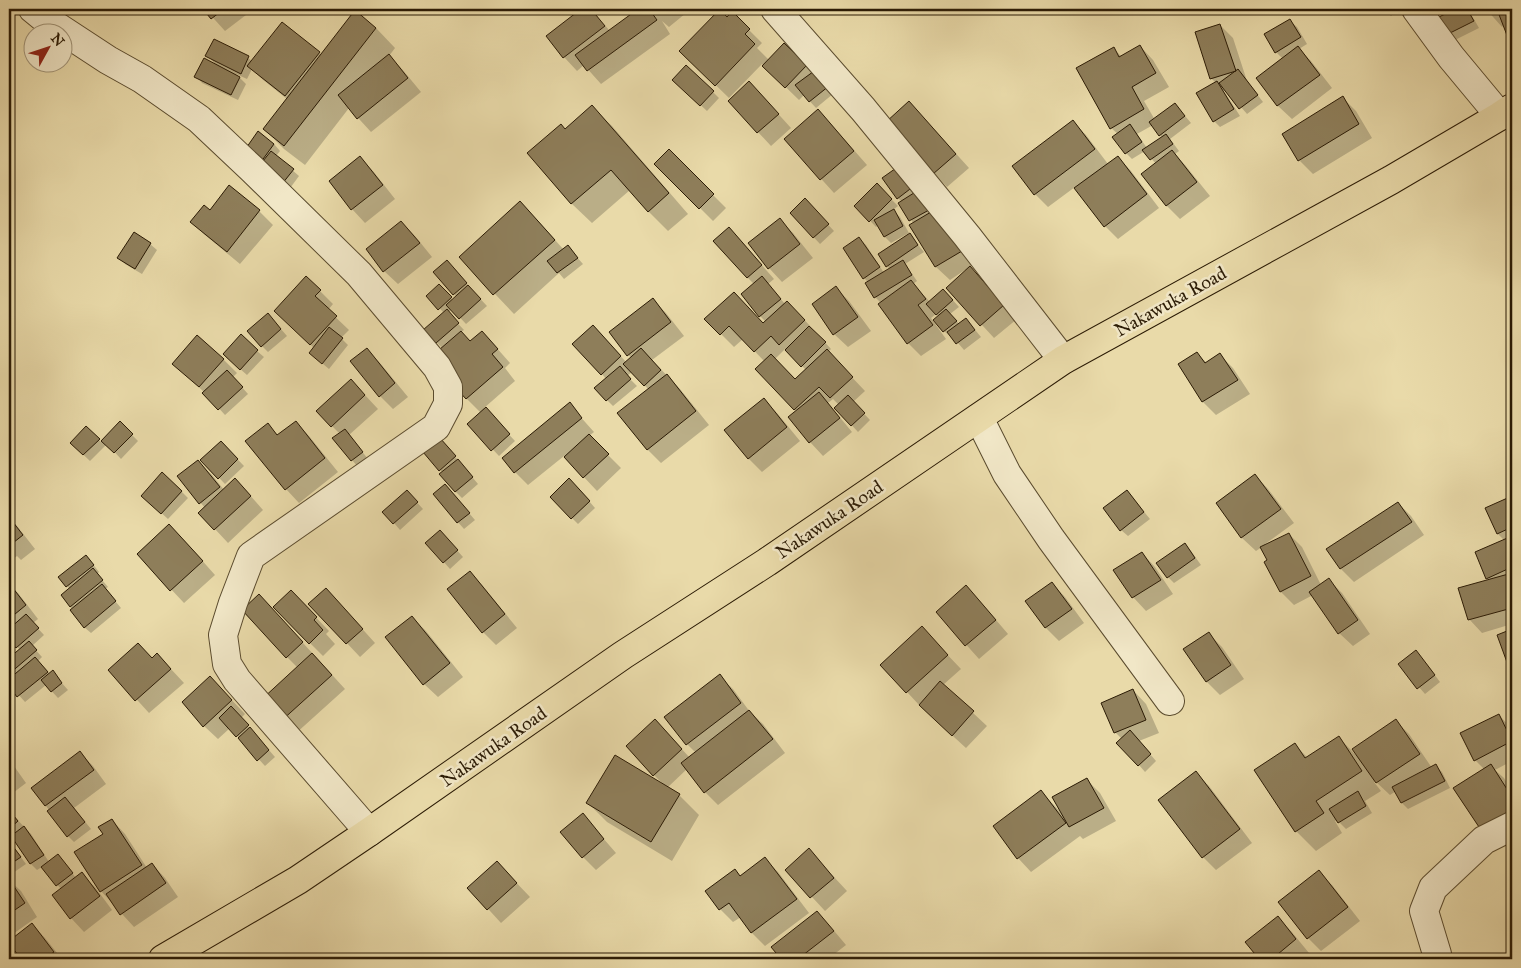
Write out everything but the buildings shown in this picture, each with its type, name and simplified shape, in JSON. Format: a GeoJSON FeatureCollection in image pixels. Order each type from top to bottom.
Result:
{"type":"FeatureCollection","features":[{"type":"Feature","properties":{"kind":"main road","name":"Nakawuka Road"},"geometry":{"type":"LineString","coordinates":[[163,959],[298,880],[370,832],[623,654],[767,562],[1063,360],[1391,180],[1506,112]]}},
{"type":"Feature","properties":{"kind":"street"},"geometry":{"type":"LineString","coordinates":[[33,9],[108,60],[142,79],[199,119],[359,274],[437,367],[448,387],[448,404],[436,427],[251,556],[222,635],[227,664],[237,680],[370,832]]}},
{"type":"Feature","properties":{"kind":"street"},"geometry":{"type":"LineString","coordinates":[[774,9],[870,116],[967,236],[1063,360]]}},
{"type":"Feature","properties":{"kind":"street"},"geometry":{"type":"LineString","coordinates":[[1416,9],[1451,56],[1506,112]]}},
{"type":"Feature","properties":{"kind":"street"},"geometry":{"type":"LineString","coordinates":[[979,418],[1006,474],[1051,539],[1170,701]]}},
{"type":"Feature","properties":{"kind":"street"},"geometry":{"type":"LineString","coordinates":[[1437,959],[1424,911],[1433,888],[1484,840],[1512,826]]}}]}
